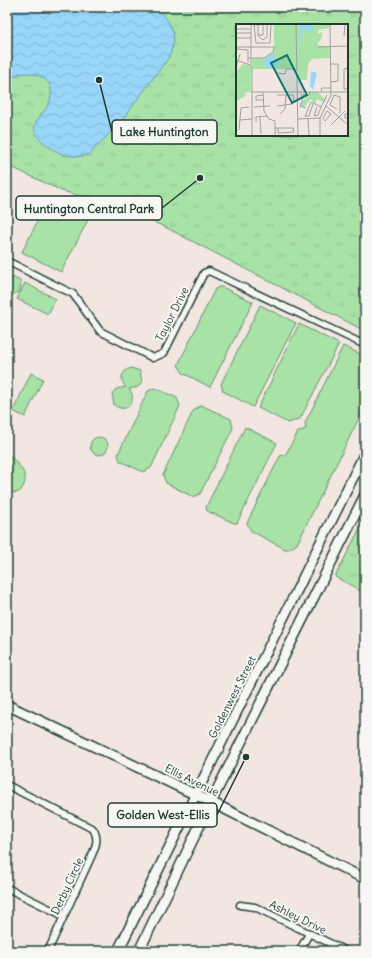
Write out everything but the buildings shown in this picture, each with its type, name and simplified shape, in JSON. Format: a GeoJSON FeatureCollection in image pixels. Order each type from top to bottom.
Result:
{"type":"FeatureCollection","features":[{"type":"Feature","properties":{"kind":"main road","name":"Goldenwest Street"},"geometry":{"type":"LineString","coordinates":[[118,951],[365,453]]}},
{"type":"Feature","properties":{"kind":"main road"},"geometry":{"type":"LineString","coordinates":[[139,951],[211,802],[365,495]]}},
{"type":"Feature","properties":{"kind":"main road","name":"Ellis Avenue"},"geometry":{"type":"LineString","coordinates":[[7,705],[211,802],[365,879]]}},
{"type":"Feature","properties":{"kind":"street","name":"Taylor Drive"},"geometry":{"type":"LineString","coordinates":[[7,260],[73,294],[100,331],[153,358],[164,353],[204,273],[209,271],[365,345]]}},
{"type":"Feature","properties":{"kind":"street","name":"Derby Circle"},"geometry":{"type":"LineString","coordinates":[[7,785],[93,829],[96,834],[96,844],[48,951]]}},
{"type":"Feature","properties":{"kind":"street"},"geometry":{"type":"LineString","coordinates":[[7,888],[64,916]]}},
{"type":"Feature","properties":{"kind":"street","name":"Ashley Drive"},"geometry":{"type":"LineString","coordinates":[[240,905],[255,907],[346,951]]}},
{"type":"Feature","properties":{"kind":"street"},"geometry":{"type":"LineString","coordinates":[[299,951],[309,934]]}},
{"type":"Feature","properties":{"kind":"green space"},"geometry":{"type":"Polygon","coordinates":[[[7,7],[365,7],[365,331],[163,226],[104,202],[62,191],[7,165],[7,7]]]}},
{"type":"Feature","properties":{"kind":"green space"},"geometry":{"type":"Polygon","coordinates":[[[48,200],[88,220],[61,272],[22,252],[48,200]]]}},
{"type":"Feature","properties":{"kind":"green space"},"geometry":{"type":"Polygon","coordinates":[[[12,277],[20,281],[21,286],[19,292],[11,295],[7,293],[7,279],[12,277]]]}},
{"type":"Feature","properties":{"kind":"green space"},"geometry":{"type":"Polygon","coordinates":[[[25,283],[56,299],[48,314],[17,299],[25,283]]]}},
{"type":"Feature","properties":{"kind":"green space"},"geometry":{"type":"Polygon","coordinates":[[[222,287],[253,302],[210,387],[183,373],[178,365],[215,289],[222,287]]]}},
{"type":"Feature","properties":{"kind":"green space"},"geometry":{"type":"Polygon","coordinates":[[[260,305],[296,323],[253,407],[223,391],[221,384],[260,305]]]}},
{"type":"Feature","properties":{"kind":"green space"},"geometry":{"type":"Polygon","coordinates":[[[299,324],[339,344],[300,419],[288,423],[258,408],[299,324]]]}},
{"type":"Feature","properties":{"kind":"green space"},"geometry":{"type":"Polygon","coordinates":[[[343,346],[365,356],[365,406],[297,544],[289,549],[285,549],[251,531],[247,523],[280,456],[286,454],[298,432],[306,429],[305,423],[343,346]]]}},
{"type":"Feature","properties":{"kind":"green space"},"geometry":{"type":"Polygon","coordinates":[[[131,368],[140,371],[142,382],[138,387],[129,389],[132,398],[130,405],[119,408],[114,405],[112,394],[116,389],[126,387],[122,382],[122,376],[125,371],[131,368]]]}},
{"type":"Feature","properties":{"kind":"green space"},"geometry":{"type":"Polygon","coordinates":[[[31,373],[43,379],[25,417],[13,411],[31,373]]]}},
{"type":"Feature","properties":{"kind":"green space"},"geometry":{"type":"Polygon","coordinates":[[[155,388],[177,398],[180,406],[151,468],[143,472],[120,461],[118,454],[148,391],[155,388]]]}},
{"type":"Feature","properties":{"kind":"green space"},"geometry":{"type":"Polygon","coordinates":[[[201,405],[231,419],[233,428],[200,494],[193,497],[166,483],[163,475],[193,411],[201,405]]]}},
{"type":"Feature","properties":{"kind":"green space"},"geometry":{"type":"Polygon","coordinates":[[[245,427],[277,443],[237,523],[234,523],[207,511],[206,507],[245,427]]]}},
{"type":"Feature","properties":{"kind":"green space"},"geometry":{"type":"Polygon","coordinates":[[[99,437],[105,440],[108,446],[105,452],[99,455],[93,452],[90,446],[93,440],[99,437]]]}},
{"type":"Feature","properties":{"kind":"green space"},"geometry":{"type":"Polygon","coordinates":[[[7,453],[20,466],[25,476],[25,481],[19,492],[7,494],[7,453]]]}},
{"type":"Feature","properties":{"kind":"green space"},"geometry":{"type":"Polygon","coordinates":[[[365,518],[365,595],[355,587],[335,577],[365,518]]]}},
{"type":"Feature","properties":{"kind":"water"},"geometry":{"type":"Polygon","coordinates":[[[7,7],[157,7],[167,19],[172,30],[174,36],[172,49],[169,57],[123,119],[89,155],[67,155],[54,150],[41,141],[36,133],[35,126],[47,107],[50,99],[50,84],[42,77],[25,73],[15,76],[7,85],[7,7]]]}},
{"type":"Feature","properties":{"kind":"place","name":"Lake Huntington"},"geometry":{"type":"Point","coordinates":[99,80]}},
{"type":"Feature","properties":{"kind":"place","name":"Huntington Central Park"},"geometry":{"type":"Point","coordinates":[200,178]}},
{"type":"Feature","properties":{"kind":"place","name":"Golden West-Ellis"},"geometry":{"type":"Point","coordinates":[246,757]}}]}
